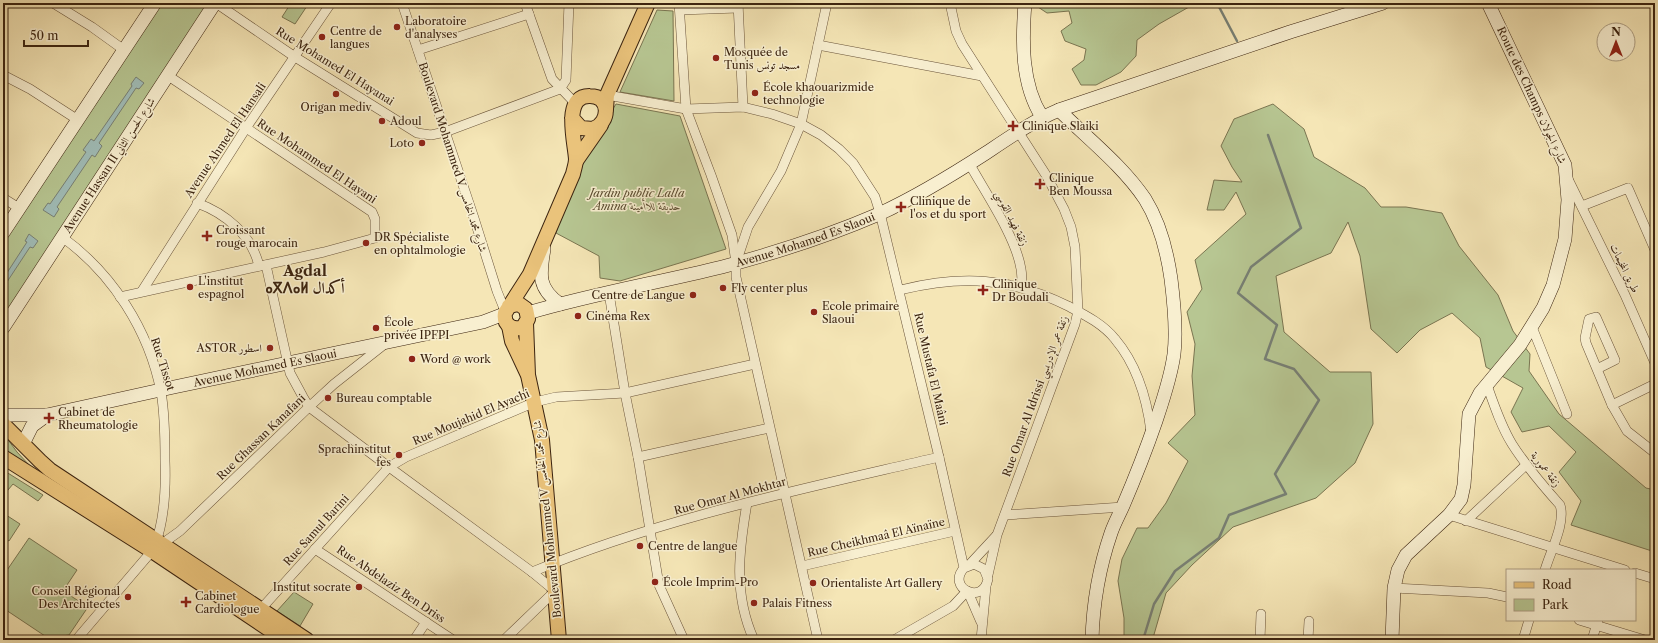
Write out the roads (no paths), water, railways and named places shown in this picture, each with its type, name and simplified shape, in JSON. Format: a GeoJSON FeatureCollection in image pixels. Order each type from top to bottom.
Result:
{"type":"FeatureCollection","features":[{"type":"Feature","properties":{"kind":"main road"},"geometry":{"type":"LineString","coordinates":[[507,316],[526,282],[545,240],[568,188],[576,161],[606,118],[604,101],[645,9],[654,3]]}},
{"type":"Feature","properties":{"kind":"main road"},"geometry":{"type":"LineString","coordinates":[[576,161],[572,118],[572,111],[575,103],[586,96],[604,101]]}},
{"type":"Feature","properties":{"kind":"main road"},"geometry":{"type":"LineString","coordinates":[[572,118],[577,125],[585,129],[593,129],[601,125]]}},
{"type":"Feature","properties":{"kind":"main road","name":"Boulevard Mohammed V شارع محمد الخامس"},"geometry":{"type":"LineString","coordinates":[[526,282],[528,375]]}},
{"type":"Feature","properties":{"kind":"main road"},"geometry":{"type":"LineString","coordinates":[[519,304],[527,315],[522,327],[517,328],[507,316],[519,304]]}},
{"type":"Feature","properties":{"kind":"main road","name":"Boulevard Mohammed V شارع محمد الخامس"},"geometry":{"type":"LineString","coordinates":[[507,316],[512,342],[528,375],[542,440],[559,640]]}},
{"type":"Feature","properties":{"kind":"main road"},"geometry":{"type":"LineString","coordinates":[[3,424],[40,462],[50,470],[157,545],[285,640]]}},
{"type":"Feature","properties":{"kind":"main road"},"geometry":{"type":"LineString","coordinates":[[3,457],[39,479],[157,545],[261,609],[308,640]]}},
{"type":"Feature","properties":{"kind":"street"},"geometry":{"type":"LineString","coordinates":[[52,3],[124,50]]}},
{"type":"Feature","properties":{"kind":"street"},"geometry":{"type":"LineString","coordinates":[[3,233],[155,3]]}},
{"type":"Feature","properties":{"kind":"street","name":"Rue Mohamed El Hayanai"},"geometry":{"type":"LineString","coordinates":[[216,3],[295,56],[417,133],[426,135],[445,132],[560,89]]}},
{"type":"Feature","properties":{"kind":"street","name":"Avenue Hassan II شارع الحسن الثاني"},"geometry":{"type":"LineString","coordinates":[[3,328],[167,75],[216,3]]}},
{"type":"Feature","properties":{"kind":"street","name":"Avenue Ahmed El Hansali"},"geometry":{"type":"LineString","coordinates":[[142,291],[246,128],[331,3]]}},
{"type":"Feature","properties":{"kind":"street","name":"Boulevard Mohammed V شارع محمد الخامس"},"geometry":{"type":"LineString","coordinates":[[402,3],[496,287],[507,316]]}},
{"type":"Feature","properties":{"kind":"street"},"geometry":{"type":"LineString","coordinates":[[525,3],[552,79],[575,103]]}},
{"type":"Feature","properties":{"kind":"street"},"geometry":{"type":"LineString","coordinates":[[560,89],[566,80],[569,3]]}},
{"type":"Feature","properties":{"kind":"street"},"geometry":{"type":"LineString","coordinates":[[672,3],[679,7],[738,5],[743,107]]}},
{"type":"Feature","properties":{"kind":"street"},"geometry":{"type":"LineString","coordinates":[[736,263],[748,227],[781,171],[791,151],[801,124],[826,3]]}},
{"type":"Feature","properties":{"kind":"street","name":"Rue Omar Al Idrissi زنقة عمر الإدريسي"},"geometry":{"type":"LineString","coordinates":[[950,3],[956,31],[962,44],[1057,194],[1071,227],[1077,266],[1078,311],[1075,324],[997,535],[988,575]]}},
{"type":"Feature","properties":{"kind":"street"},"geometry":{"type":"LineString","coordinates":[[1025,3],[1024,49],[1028,86],[1031,97],[1042,117]]}},
{"type":"Feature","properties":{"kind":"street","name":"Route des Champs شارع الجولان"},"geometry":{"type":"LineString","coordinates":[[1392,640],[1394,588],[1398,570],[1406,555],[1449,515],[1461,499],[1464,485],[1469,414],[1480,392],[1504,366],[1532,327],[1543,308],[1553,284],[1560,260],[1567,220],[1567,176],[1562,156],[1488,3]]}},
{"type":"Feature","properties":{"kind":"street","name":"Avenue Mohamed Es Slaoui"},"geometry":{"type":"LineString","coordinates":[[527,315],[560,304],[736,263],[814,239],[880,213],[906,200],[969,163],[1042,117],[1377,4]]}},
{"type":"Feature","properties":{"kind":"street"},"geometry":{"type":"LineString","coordinates":[[679,7],[686,109],[732,235],[736,263],[736,278],[818,640]]}},
{"type":"Feature","properties":{"kind":"street"},"geometry":{"type":"LineString","coordinates":[[418,50],[529,14]]}},
{"type":"Feature","properties":{"kind":"street"},"geometry":{"type":"LineString","coordinates":[[818,45],[982,76]]}},
{"type":"Feature","properties":{"kind":"street"},"geometry":{"type":"LineString","coordinates":[[3,75],[30,89],[78,120]]}},
{"type":"Feature","properties":{"kind":"street","name":"Rue Mohammed El Hayani"},"geometry":{"type":"LineString","coordinates":[[167,75],[372,212],[375,219],[375,238],[324,252],[262,265]]}},
{"type":"Feature","properties":{"kind":"street","name":"Rue Mustafa El Maâni"},"geometry":{"type":"LineString","coordinates":[[604,101],[686,109],[743,107],[772,114],[801,124],[822,135],[853,163],[875,196],[880,213],[900,290],[955,531],[967,566]]}},
{"type":"Feature","properties":{"kind":"street"},"geometry":{"type":"LineString","coordinates":[[1059,110],[1114,162],[1136,187],[1152,213],[1165,244],[1172,289],[1174,354],[1167,388],[1152,434],[1123,507],[1111,532],[1100,569],[1095,594],[1092,640]]}},
{"type":"Feature","properties":{"kind":"street","name":"زنقة فهيد القوسي"},"geometry":{"type":"LineString","coordinates":[[969,163],[1009,234],[1017,253],[1021,269],[1022,288]]}},
{"type":"Feature","properties":{"kind":"street","name":"طريق المخيمات"},"geometry":{"type":"LineString","coordinates":[[1567,176],[1625,295],[1655,362]]}},
{"type":"Feature","properties":{"kind":"street"},"geometry":{"type":"LineString","coordinates":[[1582,206],[1628,188],[1655,250]]}},
{"type":"Feature","properties":{"kind":"street"},"geometry":{"type":"LineString","coordinates":[[3,198],[19,208]]}},
{"type":"Feature","properties":{"kind":"street"},"geometry":{"type":"LineString","coordinates":[[197,203],[211,208],[228,219],[251,246],[262,265],[290,373],[309,406],[532,572],[554,591],[504,640]]}},
{"type":"Feature","properties":{"kind":"street","name":"Rue Tissot"},"geometry":{"type":"LineString","coordinates":[[62,237],[92,262],[120,297],[144,342],[160,390],[164,417],[165,485],[164,503],[157,545]]}},
{"type":"Feature","properties":{"kind":"street"},"geometry":{"type":"LineString","coordinates":[[545,240],[541,279],[543,287],[553,299],[560,304]]}},
{"type":"Feature","properties":{"kind":"street"},"geometry":{"type":"LineString","coordinates":[[120,297],[262,265]]}},
{"type":"Feature","properties":{"kind":"street"},"geometry":{"type":"LineString","coordinates":[[900,290],[922,284],[960,280],[991,281],[1049,296],[1078,311],[1105,328],[1116,339],[1127,355],[1141,387],[1148,410],[1152,434]]}},
{"type":"Feature","properties":{"kind":"street"},"geometry":{"type":"LineString","coordinates":[[609,293],[624,393],[638,457],[649,531],[660,585],[684,640]]}},
{"type":"Feature","properties":{"kind":"street","name":"Avenue Mohamed Es Slaoui"},"geometry":{"type":"LineString","coordinates":[[3,415],[47,415],[507,316]]}},
{"type":"Feature","properties":{"kind":"street"},"geometry":{"type":"LineString","coordinates":[[1597,369],[1615,360],[1596,317],[1589,320],[1585,338],[1597,369],[1612,404],[1627,431],[1655,453]]}},
{"type":"Feature","properties":{"kind":"street"},"geometry":{"type":"LineString","coordinates":[[1532,327],[1567,414]]}},
{"type":"Feature","properties":{"kind":"street","name":"Rue Ghassan Kanafani"},"geometry":{"type":"LineString","coordinates":[[76,640],[157,545],[180,531],[309,406],[334,384],[389,341]]}},
{"type":"Feature","properties":{"kind":"street","name":"Rue Moujahid El Ayachi"},"geometry":{"type":"LineString","coordinates":[[389,467],[406,457],[535,402],[556,397],[624,393],[755,364]]}},
{"type":"Feature","properties":{"kind":"street"},"geometry":{"type":"LineString","coordinates":[[1612,404],[1655,384]]}},
{"type":"Feature","properties":{"kind":"street","name":"زنقة عمورية"},"geometry":{"type":"LineString","coordinates":[[1487,385],[1499,418],[1512,443],[1526,465],[1560,505],[1562,520],[1544,569]]}},
{"type":"Feature","properties":{"kind":"street","name":"Avenue Mohamed Es Slaoui"},"geometry":{"type":"LineString","coordinates":[[23,444],[32,426],[47,415]]}},
{"type":"Feature","properties":{"kind":"street"},"geometry":{"type":"LineString","coordinates":[[638,457],[769,428]]}},
{"type":"Feature","properties":{"kind":"street","name":"Rue Omar Al Mokhtar"},"geometry":{"type":"LineString","coordinates":[[532,572],[604,543],[785,493],[939,457]]}},
{"type":"Feature","properties":{"kind":"street"},"geometry":{"type":"LineString","coordinates":[[1466,521],[1526,465]]}},
{"type":"Feature","properties":{"kind":"street","name":"Rue Samul Barini"},"geometry":{"type":"LineString","coordinates":[[261,609],[389,467]]}},
{"type":"Feature","properties":{"kind":"street"},"geometry":{"type":"LineString","coordinates":[[747,503],[740,548],[739,576],[744,610],[754,640]]}},
{"type":"Feature","properties":{"kind":"street"},"geometry":{"type":"LineString","coordinates":[[1004,515],[1123,507]]}},
{"type":"Feature","properties":{"kind":"street"},"geometry":{"type":"LineString","coordinates":[[1449,515],[1614,568]]}},
{"type":"Feature","properties":{"kind":"street","name":"Rue Cheikhmaâ El Aïnaïne"},"geometry":{"type":"LineString","coordinates":[[802,566],[955,531]]}},
{"type":"Feature","properties":{"kind":"street","name":"Rue Omar Al Idrissi زنقة عمر الإدريسي"},"geometry":{"type":"LineString","coordinates":[[967,566],[997,535]]}},
{"type":"Feature","properties":{"kind":"street","name":"Rue Abdelaziz Ben Driss"},"geometry":{"type":"LineString","coordinates":[[315,549],[453,640]]}},
{"type":"Feature","properties":{"kind":"street"},"geometry":{"type":"LineString","coordinates":[[981,640],[988,575],[981,566],[967,566],[960,573],[959,580],[962,586],[968,591],[982,623]]}},
{"type":"Feature","properties":{"kind":"street"},"geometry":{"type":"LineString","coordinates":[[1636,573],[1655,579]]}},
{"type":"Feature","properties":{"kind":"street"},"geometry":{"type":"LineString","coordinates":[[968,591],[978,592],[986,586]]}},
{"type":"Feature","properties":{"kind":"street"},"geometry":{"type":"LineString","coordinates":[[1394,588],[1488,593],[1506,597]]}},
{"type":"Feature","properties":{"kind":"street"},"geometry":{"type":"LineString","coordinates":[[894,640],[953,606],[968,591]]}},
{"type":"Feature","properties":{"kind":"street"},"geometry":{"type":"LineString","coordinates":[[1260,640],[1261,614]]}},
{"type":"Feature","properties":{"kind":"street"},"geometry":{"type":"LineString","coordinates":[[1308,640],[1309,621]]}},
{"type":"Feature","properties":{"kind":"street"},"geometry":{"type":"LineString","coordinates":[[1523,640],[1529,621]]}},
{"type":"Feature","properties":{"kind":"street"},"geometry":{"type":"LineString","coordinates":[[1586,621],[1597,623],[1645,640]]}},
{"type":"Feature","properties":{"kind":"street"},"geometry":{"type":"LineString","coordinates":[[414,640],[426,622]]}},
{"type":"Feature","properties":{"kind":"street"},"geometry":{"type":"LineString","coordinates":[[1592,640],[1597,623]]}},
{"type":"Feature","properties":{"kind":"water"},"geometry":{"type":"Polygon","coordinates":[[[136,77],[144,83],[139,89],[136,88],[99,143],[102,146],[95,157],[92,155],[57,207],[59,209],[54,217],[43,210],[48,203],[50,204],[86,152],[83,150],[91,139],[94,141],[132,86],[131,84],[136,77]]]}},
{"type":"Feature","properties":{"kind":"water"},"geometry":{"type":"Polygon","coordinates":[[[29,234],[38,241],[33,248],[30,247],[3,288],[3,279],[27,242],[25,241],[29,234]]]}},
{"type":"Feature","properties":{"kind":"waterway"},"geometry":{"type":"LineString","coordinates":[[1217,3],[1237,41]]}},
{"type":"Feature","properties":{"kind":"waterway"},"geometry":{"type":"LineString","coordinates":[[1143,640],[1154,604],[1175,571],[1219,538],[1229,515],[1286,494],[1275,474],[1319,400],[1294,369],[1265,359],[1277,325],[1238,293],[1251,267],[1301,228],[1268,135]]}},
{"type":"Feature","properties":{"kind":"place","name":"Laboratoire d'analyses"},"geometry":{"type":"Point","coordinates":[397,27]}},
{"type":"Feature","properties":{"kind":"place","name":"Centre de langues"},"geometry":{"type":"Point","coordinates":[322,37]}},
{"type":"Feature","properties":{"kind":"place","name":"Mosquée de Tunis مسجد تونس"},"geometry":{"type":"Point","coordinates":[716,58]}},
{"type":"Feature","properties":{"kind":"place","name":"École khaouarizmide technologie"},"geometry":{"type":"Point","coordinates":[755,93]}},
{"type":"Feature","properties":{"kind":"place","name":"Origan mediv"},"geometry":{"type":"Point","coordinates":[336,94]}},
{"type":"Feature","properties":{"kind":"place","name":"Adoul"},"geometry":{"type":"Point","coordinates":[382,121]}},
{"type":"Feature","properties":{"kind":"place","name":"Clinique Slaiki"},"geometry":{"type":"Point","coordinates":[1013,126]}},
{"type":"Feature","properties":{"kind":"place","name":"Loto"},"geometry":{"type":"Point","coordinates":[422,143]}},
{"type":"Feature","properties":{"kind":"place","name":"Clinique Ben Moussa"},"geometry":{"type":"Point","coordinates":[1040,184]}},
{"type":"Feature","properties":{"kind":"place","name":"Clinique de l'os et du sport"},"geometry":{"type":"Point","coordinates":[901,207]}},
{"type":"Feature","properties":{"kind":"place","name":"Croissant rouge marocain"},"geometry":{"type":"Point","coordinates":[207,236]}},
{"type":"Feature","properties":{"kind":"place","name":"DR Spécialiste en ophtalmologie"},"geometry":{"type":"Point","coordinates":[366,243]}},
{"type":"Feature","properties":{"kind":"place","name":"L'institut espagnol"},"geometry":{"type":"Point","coordinates":[190,287]}},
{"type":"Feature","properties":{"kind":"place","name":"Fly center plus"},"geometry":{"type":"Point","coordinates":[723,288]}},
{"type":"Feature","properties":{"kind":"place","name":"Clinique Dr Boudali"},"geometry":{"type":"Point","coordinates":[983,290]}},
{"type":"Feature","properties":{"kind":"place","name":"Centre de Langue"},"geometry":{"type":"Point","coordinates":[693,295]}},
{"type":"Feature","properties":{"kind":"place","name":"Ecole primaire Slaoui"},"geometry":{"type":"Point","coordinates":[814,312]}},
{"type":"Feature","properties":{"kind":"place","name":"Cinéma Rex"},"geometry":{"type":"Point","coordinates":[578,316]}},
{"type":"Feature","properties":{"kind":"place","name":"École privée IPFPI"},"geometry":{"type":"Point","coordinates":[376,328]}},
{"type":"Feature","properties":{"kind":"place","name":"ASTOR اسطور"},"geometry":{"type":"Point","coordinates":[270,348]}},
{"type":"Feature","properties":{"kind":"place","name":"Word @ work"},"geometry":{"type":"Point","coordinates":[412,359]}},
{"type":"Feature","properties":{"kind":"place","name":"Bureau comptable"},"geometry":{"type":"Point","coordinates":[328,398]}},
{"type":"Feature","properties":{"kind":"place","name":"Cabinet de Rheumatologie"},"geometry":{"type":"Point","coordinates":[49,418]}},
{"type":"Feature","properties":{"kind":"place","name":"Sprachinstitut fes"},"geometry":{"type":"Point","coordinates":[399,455]}},
{"type":"Feature","properties":{"kind":"place","name":"Centre de langue"},"geometry":{"type":"Point","coordinates":[640,546]}},
{"type":"Feature","properties":{"kind":"place","name":"École Imprim-Pro"},"geometry":{"type":"Point","coordinates":[655,582]}},
{"type":"Feature","properties":{"kind":"place","name":"Orientaliste Art Gallery"},"geometry":{"type":"Point","coordinates":[813,583]}},
{"type":"Feature","properties":{"kind":"place","name":"Institut socrate"},"geometry":{"type":"Point","coordinates":[359,587]}},
{"type":"Feature","properties":{"kind":"place","name":"Conseil Régional Des Architectes"},"geometry":{"type":"Point","coordinates":[128,597]}},
{"type":"Feature","properties":{"kind":"place","name":"Cabinet Cardiologue"},"geometry":{"type":"Point","coordinates":[186,602]}},
{"type":"Feature","properties":{"kind":"place","name":"Palais Fitness"},"geometry":{"type":"Point","coordinates":[754,603]}},
{"type":"Feature","properties":{"kind":"district","name":"Agdal ⴰⴳⴷⴰⵍ أكدال"},"geometry":{"type":"Point","coordinates":[305,280]}},
{"type":"Feature","properties":{"kind":"park label","name":"Jardin public Lalla Amina حديقة للاأمينة"},"geometry":{"type":"Point","coordinates":[637,199]}}]}
